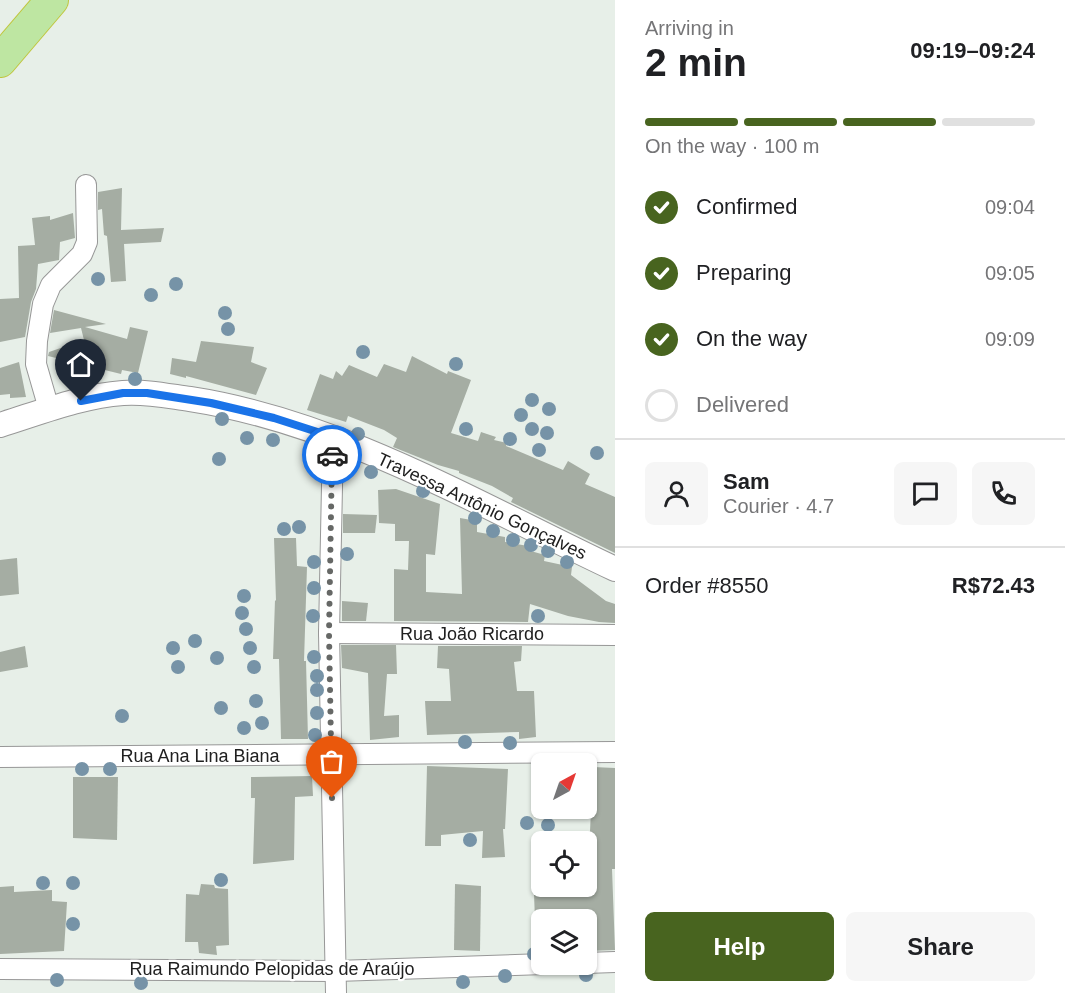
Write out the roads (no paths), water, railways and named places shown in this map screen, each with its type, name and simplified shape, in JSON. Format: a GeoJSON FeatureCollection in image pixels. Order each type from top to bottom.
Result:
{"type":"FeatureCollection","features":[{"type":"Feature","properties":{"kind":"highway"},"geometry":{"type":"LineString","coordinates":[[0,62],[52,0]]}},
{"type":"Feature","properties":{"kind":"street"},"geometry":{"type":"LineString","coordinates":[[49,409],[36,364],[37,341],[44,304],[51,285],[82,254],[87,242],[86,184]]}},
{"type":"Feature","properties":{"kind":"street","name":"Travessa Antônio Gonçalves"},"geometry":{"type":"LineString","coordinates":[[0,425],[98,396],[123,393],[147,393],[211,403],[274,418],[333,437],[432,481],[615,568]]}},
{"type":"Feature","properties":{"kind":"street"},"geometry":{"type":"LineString","coordinates":[[333,437],[329,633],[336,993]]}},
{"type":"Feature","properties":{"kind":"street","name":"Rua João Ricardo"},"geometry":{"type":"LineString","coordinates":[[329,633],[615,635]]}},
{"type":"Feature","properties":{"kind":"street","name":"Rua Ana Lina Biana"},"geometry":{"type":"LineString","coordinates":[[0,757],[615,752]]}},
{"type":"Feature","properties":{"kind":"street"},"geometry":{"type":"LineString","coordinates":[[597,963],[615,962]]}},
{"type":"Feature","properties":{"kind":"street","name":"Rua Raimundo Pelopidas de Araújo"},"geometry":{"type":"LineString","coordinates":[[0,969],[336,971],[531,964]]}}]}
